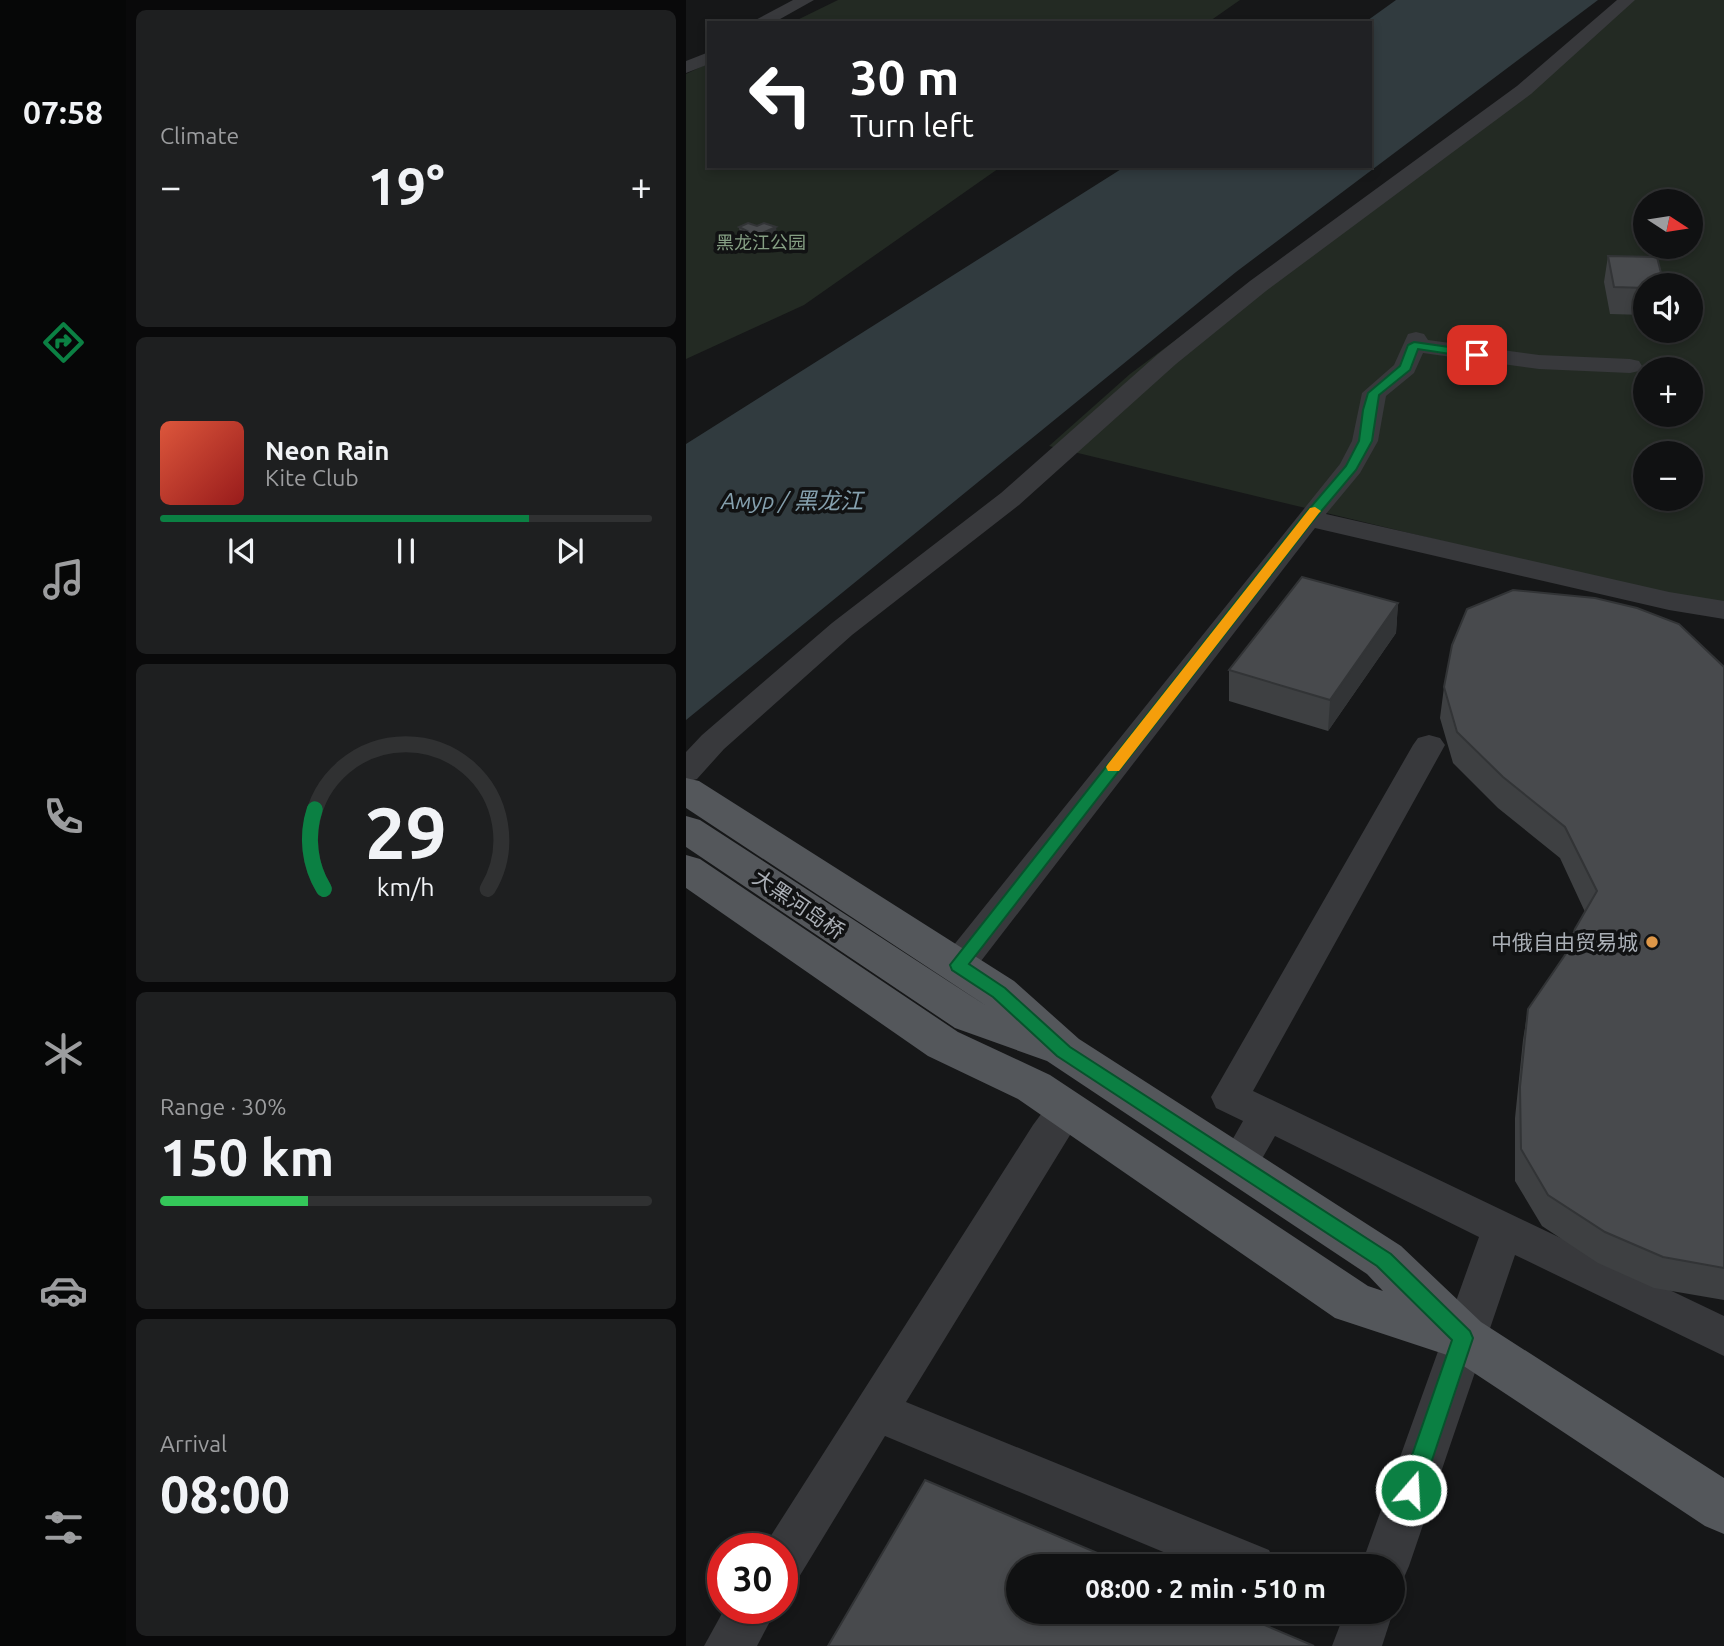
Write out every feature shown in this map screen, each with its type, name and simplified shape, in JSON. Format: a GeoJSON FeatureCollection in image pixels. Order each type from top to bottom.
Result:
{"type":"FeatureCollection","features":[{"type":"Feature","properties":{"kind":"main road"},"geometry":{"type":"LineString","coordinates":[[686,790],[922,974],[970,1017],[1051,1098]]}},
{"type":"Feature","properties":{"kind":"main road","name":"大黑河岛桥"},"geometry":{"type":"LineString","coordinates":[[686,829],[922,974]]}},
{"type":"Feature","properties":{"kind":"main road"},"geometry":{"type":"LineString","coordinates":[[686,869],[922,974],[999,992],[1064,1051],[1384,1260],[1463,1338],[1724,1508]]}},
{"type":"Feature","properties":{"kind":"main road"},"geometry":{"type":"LineString","coordinates":[[922,974],[943,1044],[1051,1098],[1353,1303],[1463,1338]]}},
{"type":"Feature","properties":{"kind":"main road"},"geometry":{"type":"LineString","coordinates":[[970,1017],[1064,1051]]}},
{"type":"Feature","properties":{"kind":"street"},"geometry":{"type":"LineString","coordinates":[[763,21],[806,0]]}},
{"type":"Feature","properties":{"kind":"street"},"geometry":{"type":"LineString","coordinates":[[782,21],[824,0]]}},
{"type":"Feature","properties":{"kind":"street"},"geometry":{"type":"LineString","coordinates":[[686,772],[713,742],[842,629],[1010,499],[1167,359],[1258,286],[1524,90],[1627,0]]}},
{"type":"Feature","properties":{"kind":"street"},"geometry":{"type":"LineString","coordinates":[[692,61],[707,49]]}},
{"type":"Feature","properties":{"kind":"street"},"geometry":{"type":"LineString","coordinates":[[922,974],[1351,467],[1366,441],[1369,410],[1374,393],[1405,368],[1415,342],[1539,362],[1630,366]]}},
{"type":"Feature","properties":{"kind":"street"},"geometry":{"type":"LineString","coordinates":[[1308,518],[1668,601],[1724,611]]}},
{"type":"Feature","properties":{"kind":"street"},"geometry":{"type":"LineString","coordinates":[[1429,746],[1230,1097],[1724,1337]]}},
{"type":"Feature","properties":{"kind":"street"},"geometry":{"type":"LineString","coordinates":[[798,1535],[1047,1136],[1051,1098]]}},
{"type":"Feature","properties":{"kind":"street"},"geometry":{"type":"LineString","coordinates":[[1238,1165],[1267,1115]]}},
{"type":"Feature","properties":{"kind":"street"},"geometry":{"type":"LineString","coordinates":[[1389,1554],[1503,1229]]}},
{"type":"Feature","properties":{"kind":"street"},"geometry":{"type":"LineString","coordinates":[[876,1411],[1223,1554]]}},
{"type":"Feature","properties":{"kind":"street"},"geometry":{"type":"LineString","coordinates":[[729,1646],[743,1624]]}},
{"type":"Feature","properties":{"kind":"green space"},"geometry":{"type":"Polygon","coordinates":[[[838,0],[1240,0],[1210,21],[795,21],[838,0]]]}},
{"type":"Feature","properties":{"kind":"green space"},"geometry":{"type":"Polygon","coordinates":[[[1620,0],[1724,0],[1724,606],[1674,597],[1049,446],[1130,374],[1406,168],[1527,82],[1620,0]]]}},
{"type":"Feature","properties":{"kind":"green space","name":"黑龙江公园"},"geometry":{"type":"Polygon","coordinates":[[[707,64],[707,168],[999,168],[804,305],[686,359],[686,74],[707,64]]]}},
{"type":"Feature","properties":{"kind":"water","name":"Амур / 黑龙江"},"geometry":{"type":"Polygon","coordinates":[[[1396,0],[1598,0],[1236,272],[686,720],[686,444],[1123,168],[1372,168],[1372,21],[1367,21],[1396,0]]]}},
{"type":"Feature","properties":{"kind":"building"},"geometry":{"type":"Polygon","coordinates":[[[748,223],[757,226],[764,223],[776,227],[751,238],[740,234],[747,231],[739,227],[748,223]]]}},
{"type":"Feature","properties":{"kind":"building"},"geometry":{"type":"Polygon","coordinates":[[[1608,256],[1658,259],[1661,273],[1633,273],[1633,288],[1614,287],[1608,256]]]}},
{"type":"Feature","properties":{"kind":"building"},"geometry":{"type":"Polygon","coordinates":[[[1302,577],[1398,603],[1330,700],[1229,670],[1302,577]]]}},
{"type":"Feature","properties":{"kind":"building","name":"中俄自由贸易城"},"geometry":{"type":"Polygon","coordinates":[[[1513,590],[1595,598],[1637,608],[1679,624],[1724,667],[1724,1268],[1663,1257],[1605,1232],[1548,1195],[1521,1149],[1520,1087],[1528,1009],[1567,952],[1575,929],[1597,891],[1565,827],[1503,777],[1457,732],[1444,687],[1452,645],[1467,609],[1513,590]]]}},
{"type":"Feature","properties":{"kind":"building"},"geometry":{"type":"Polygon","coordinates":[[[925,1480],[1100,1554],[1006,1554],[1006,1624],[1262,1624],[1314,1646],[828,1646],[925,1480]]]}},
{"type":"Feature","properties":{"kind":"slow traffic"},"geometry":{"type":"LineString","coordinates":[[1113,767],[1315,511]]}},
{"type":"Feature","properties":{"kind":"place","name":"中俄自由贸易城"},"geometry":{"type":"Point","coordinates":[1652,942]}},
{"type":"Feature","properties":{"kind":"route"},"geometry":{"type":"LineString","coordinates":[[1411,1490],[1463,1338],[1384,1260],[1064,1051],[999,992],[958,965],[1308,518],[1351,467],[1366,441],[1369,410],[1374,393],[1405,368],[1414,345],[1477,355]]}}]}
